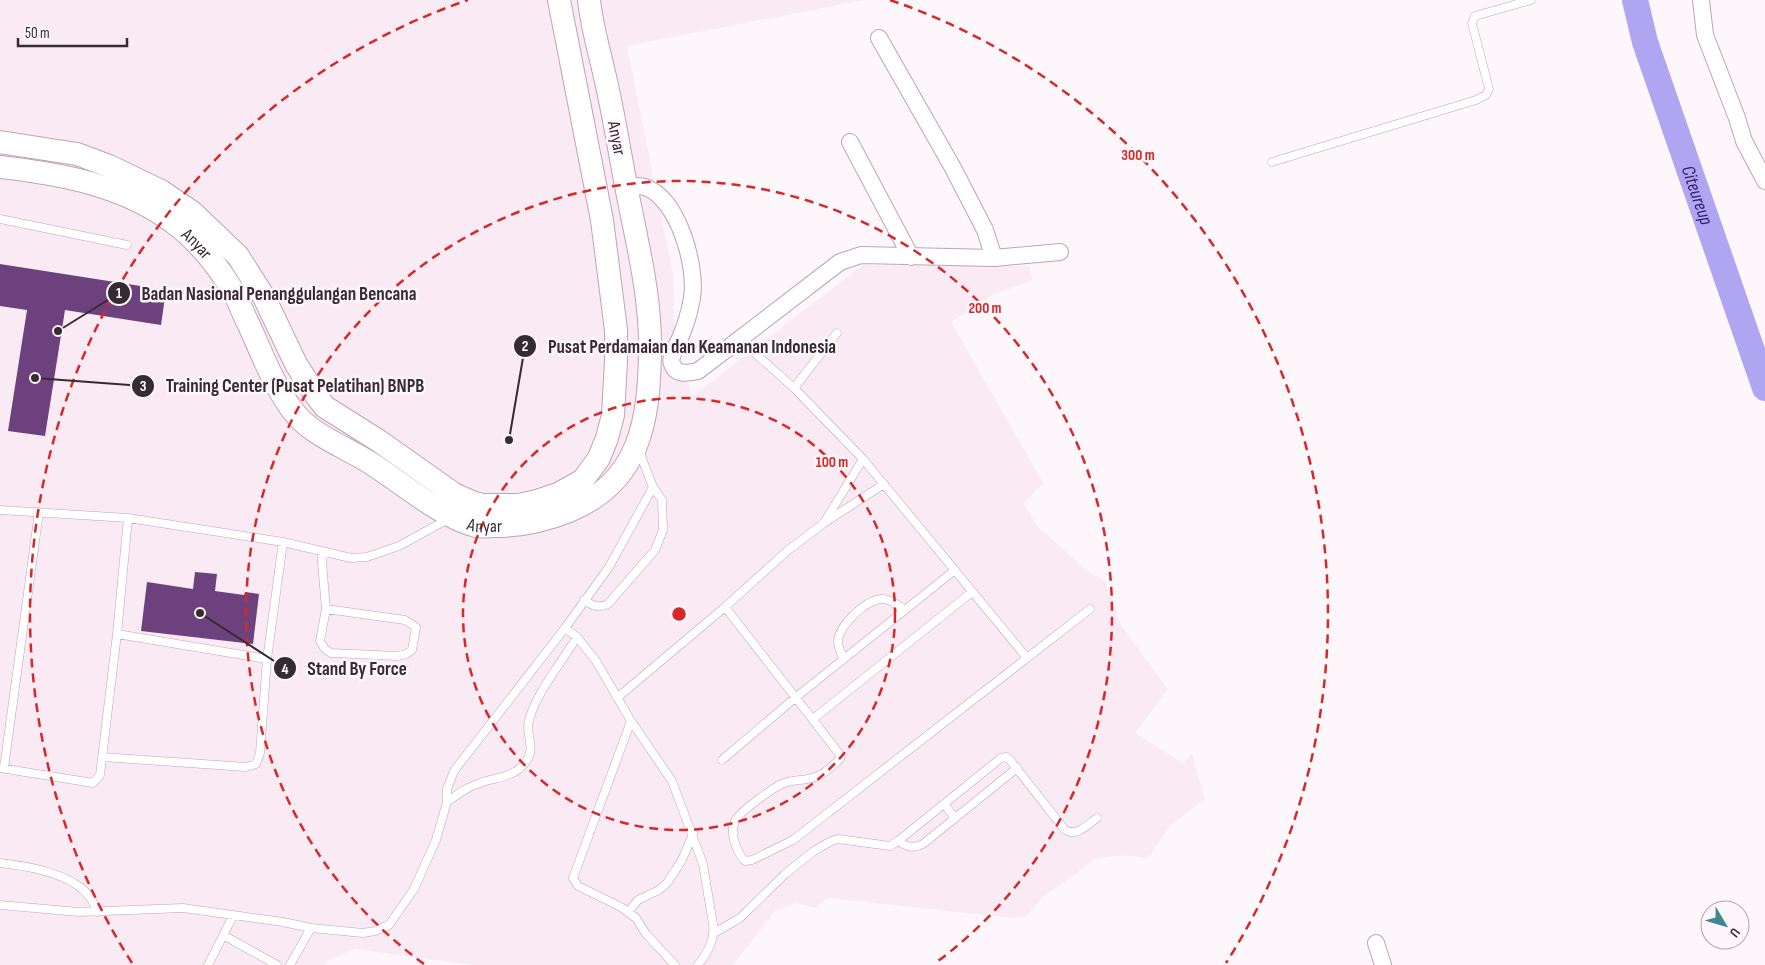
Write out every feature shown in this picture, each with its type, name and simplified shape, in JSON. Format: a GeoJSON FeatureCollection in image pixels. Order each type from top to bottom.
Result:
{"type":"FeatureCollection","features":[{"type":"Feature","properties":{"kind":"street","name":"Anyar"},"geometry":{"type":"LineString","coordinates":[[480,516],[558,494],[583,480],[592,469],[607,438],[613,415],[616,330],[602,220],[559,0]]}},
{"type":"Feature","properties":{"kind":"street","name":"Anyar"},"geometry":{"type":"LineString","coordinates":[[0,168],[79,180],[116,191],[147,205],[174,224],[205,252],[234,293],[274,378],[288,404],[301,420],[453,517],[480,516],[532,524],[586,503],[616,480],[626,468],[637,447],[648,395],[650,320],[645,276],[589,0]]}},
{"type":"Feature","properties":{"kind":"street"},"geometry":{"type":"LineString","coordinates":[[1702,0],[1705,35],[1744,141],[1765,181]]}},
{"type":"Feature","properties":{"kind":"street"},"geometry":{"type":"LineString","coordinates":[[879,38],[985,230],[994,258]]}},
{"type":"Feature","properties":{"kind":"street","name":"Anyar"},"geometry":{"type":"LineString","coordinates":[[0,142],[77,154],[109,166],[161,191],[192,212],[238,256],[264,297],[296,364],[317,397],[331,411],[379,441],[454,494],[474,503],[480,516]]}},
{"type":"Feature","properties":{"kind":"street"},"geometry":{"type":"LineString","coordinates":[[850,142],[911,257]]}},
{"type":"Feature","properties":{"kind":"street"},"geometry":{"type":"LineString","coordinates":[[626,188],[643,186],[658,195],[678,222],[689,257],[692,296],[684,332],[672,357],[672,364],[677,371],[684,374],[698,371],[840,262],[849,258],[861,256],[994,258],[1060,252]]}},
{"type":"Feature","properties":{"kind":"street"},"geometry":{"type":"LineString","coordinates":[[602,220],[632,215]]}},
{"type":"Feature","properties":{"kind":"street"},"geometry":{"type":"LineString","coordinates":[[274,378],[296,364]]}},
{"type":"Feature","properties":{"kind":"street"},"geometry":{"type":"LineString","coordinates":[[1376,943],[1383,965]]}},
{"type":"Feature","properties":{"kind":"lane"},"geometry":{"type":"LineString","coordinates":[[1272,162],[1476,100],[1486,95],[1488,88],[1472,23],[1473,19],[1476,16],[1530,0]]}},
{"type":"Feature","properties":{"kind":"lane"},"geometry":{"type":"LineString","coordinates":[[0,220],[127,245]]}},
{"type":"Feature","properties":{"kind":"lane"},"geometry":{"type":"LineString","coordinates":[[794,388],[837,332]]}},
{"type":"Feature","properties":{"kind":"lane"},"geometry":{"type":"LineString","coordinates":[[739,339],[794,388],[863,459],[1027,658]]}},
{"type":"Feature","properties":{"kind":"lane"},"geometry":{"type":"LineString","coordinates":[[584,600],[596,607],[608,604],[654,550],[663,530],[662,500],[653,487],[637,447]]}},
{"type":"Feature","properties":{"kind":"lane"},"geometry":{"type":"LineString","coordinates":[[824,523],[863,459]]}},
{"type":"Feature","properties":{"kind":"lane"},"geometry":{"type":"LineString","coordinates":[[617,698],[725,607],[787,550],[824,523],[884,484]]}},
{"type":"Feature","properties":{"kind":"lane"},"geometry":{"type":"LineString","coordinates":[[0,905],[55,911],[97,912],[183,908],[283,922],[311,928],[363,933],[389,926],[414,889],[436,840],[447,802],[446,789],[454,771],[609,567],[653,487]]}},
{"type":"Feature","properties":{"kind":"lane"},"geometry":{"type":"LineString","coordinates":[[0,510],[128,518],[284,542],[351,558],[367,557],[399,546],[453,517]]}},
{"type":"Feature","properties":{"kind":"lane"},"geometry":{"type":"LineString","coordinates":[[40,512],[2,768],[93,783],[100,775],[117,634],[128,518]]}},
{"type":"Feature","properties":{"kind":"lane"},"geometry":{"type":"LineString","coordinates":[[102,757],[246,767],[256,764],[260,753],[267,659],[284,542]]}},
{"type":"Feature","properties":{"kind":"lane"},"geometry":{"type":"LineString","coordinates":[[321,551],[326,609],[320,641],[325,649],[332,652],[398,656],[412,650],[416,627],[406,620],[326,609]]}},
{"type":"Feature","properties":{"kind":"lane"},"geometry":{"type":"LineString","coordinates":[[722,760],[795,698],[955,570]]}},
{"type":"Feature","properties":{"kind":"lane"},"geometry":{"type":"LineString","coordinates":[[813,719],[972,592]]}},
{"type":"Feature","properties":{"kind":"lane"},"geometry":{"type":"LineString","coordinates":[[844,659],[838,640],[841,628],[865,606],[876,600],[884,599],[893,602],[905,610]]}},
{"type":"Feature","properties":{"kind":"lane"},"geometry":{"type":"LineString","coordinates":[[725,607],[813,719],[839,754],[840,759],[816,778],[791,781],[772,789],[739,816],[734,822],[733,828],[737,848],[745,861],[752,860],[793,840],[1090,609]]}},
{"type":"Feature","properties":{"kind":"lane"},"geometry":{"type":"LineString","coordinates":[[564,628],[577,637],[596,661],[631,721],[672,781],[703,864],[714,933],[706,954],[698,965]]}},
{"type":"Feature","properties":{"kind":"lane"},"geometry":{"type":"LineString","coordinates":[[117,634],[267,659]]}},
{"type":"Feature","properties":{"kind":"lane"},"geometry":{"type":"LineString","coordinates":[[447,802],[463,790],[482,782],[505,777],[521,767],[531,750],[532,743],[529,736],[528,723],[532,709],[577,637]]}},
{"type":"Feature","properties":{"kind":"lane"},"geometry":{"type":"LineString","coordinates":[[631,721],[573,878],[578,886],[605,898],[636,918],[646,934],[675,965]]}},
{"type":"Feature","properties":{"kind":"lane"},"geometry":{"type":"LineString","coordinates":[[714,933],[740,918],[785,874],[831,840],[838,839],[890,846],[1001,758],[1006,757],[1010,760],[1065,830],[1070,833],[1076,832],[1097,818]]}},
{"type":"Feature","properties":{"kind":"lane"},"geometry":{"type":"LineString","coordinates":[[898,841],[907,847],[918,846],[1017,768]]}},
{"type":"Feature","properties":{"kind":"lane"},"geometry":{"type":"LineString","coordinates":[[944,804],[955,818]]}},
{"type":"Feature","properties":{"kind":"lane"},"geometry":{"type":"LineString","coordinates":[[628,912],[638,900],[659,890],[667,883],[682,860],[693,834]]}},
{"type":"Feature","properties":{"kind":"lane"},"geometry":{"type":"LineString","coordinates":[[0,863],[28,866],[56,875],[77,885],[90,897],[97,912]]}},
{"type":"Feature","properties":{"kind":"lane"},"geometry":{"type":"LineString","coordinates":[[208,965],[233,916]]}},
{"type":"Feature","properties":{"kind":"lane"},"geometry":{"type":"LineString","coordinates":[[290,965],[311,928]]}},
{"type":"Feature","properties":{"kind":"lane"},"geometry":{"type":"LineString","coordinates":[[223,935],[277,965]]}},
{"type":"Feature","properties":{"kind":"shaded area"},"geometry":{"type":"Polygon","coordinates":[[[0,0],[863,0],[627,46],[673,274],[675,360],[693,396],[863,265],[1029,266],[1032,280],[993,295],[951,322],[1043,483],[1024,503],[1037,526],[1087,571],[1105,581],[1120,624],[1168,689],[1135,733],[1183,763],[1192,754],[1205,799],[1169,827],[1148,858],[1124,855],[1097,858],[1042,898],[1026,917],[1013,918],[828,898],[815,908],[796,903],[775,911],[733,965],[474,965],[355,949],[329,960],[324,965],[0,965],[0,0]]]}},
{"type":"Feature","properties":{"kind":"building"},"geometry":{"type":"Polygon","coordinates":[[[0,264],[166,290],[161,325],[65,310],[45,436],[8,431],[27,310],[0,306],[0,264]]]}},
{"type":"Feature","properties":{"kind":"building"},"geometry":{"type":"Polygon","coordinates":[[[195,572],[217,574],[215,591],[244,595],[245,592],[259,594],[253,644],[141,631],[147,582],[193,589],[195,572]]]}},
{"type":"Feature","properties":{"kind":"waterway","name":"Citeureup"},"geometry":{"type":"LineString","coordinates":[[1635,0],[1645,42],[1765,388]]}},
{"type":"Feature","properties":{"kind":"place","name":"Badan Nasional Penanggulangan Bencana"},"geometry":{"type":"Point","coordinates":[58,331]}},
{"type":"Feature","properties":{"kind":"place","name":"Training Center (Pusat Pelatihan) BNPB"},"geometry":{"type":"Point","coordinates":[35,378]}},
{"type":"Feature","properties":{"kind":"place","name":"Pusat Perdamaian dan Keamanan Indonesia"},"geometry":{"type":"Point","coordinates":[509,440]}},
{"type":"Feature","properties":{"kind":"place","name":"Stand By Force"},"geometry":{"type":"Point","coordinates":[200,613]}}]}
